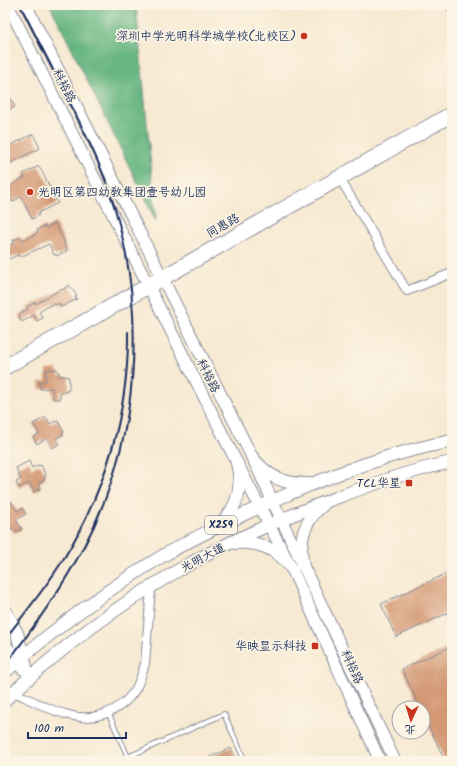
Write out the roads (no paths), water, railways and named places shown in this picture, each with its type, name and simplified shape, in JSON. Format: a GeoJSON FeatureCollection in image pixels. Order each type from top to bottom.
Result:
{"type":"FeatureCollection","features":[{"type":"Feature","properties":{"kind":"main road","name":"科裕路"},"geometry":{"type":"LineString","coordinates":[[8,5],[237,464],[269,524],[297,567],[395,761]]}},
{"type":"Feature","properties":{"kind":"main road","name":"科裕路"},"geometry":{"type":"LineString","coordinates":[[26,5],[252,457],[281,519],[297,567],[380,761]]}},
{"type":"Feature","properties":{"kind":"main road","name":"光明大道"},"geometry":{"type":"LineString","coordinates":[[5,672],[38,643],[120,582],[167,553],[212,529],[299,490],[390,456],[452,441]]}},
{"type":"Feature","properties":{"kind":"main road"},"geometry":{"type":"LineString","coordinates":[[252,457],[267,473],[280,480],[301,484],[322,481]]}},
{"type":"Feature","properties":{"kind":"main road","name":"光明大道"},"geometry":{"type":"LineString","coordinates":[[9,696],[51,659],[84,634],[132,600],[177,571],[281,519],[396,476],[452,462]]}},
{"type":"Feature","properties":{"kind":"main road"},"geometry":{"type":"LineString","coordinates":[[212,529],[218,526],[228,516],[238,498],[240,477],[237,464]]}},
{"type":"Feature","properties":{"kind":"main road"},"geometry":{"type":"LineString","coordinates":[[221,548],[241,543],[261,545],[268,547],[279,554],[288,564],[297,567],[301,559],[302,539],[306,526],[314,514],[331,500]]}},
{"type":"Feature","properties":{"kind":"main road"},"geometry":{"type":"LineString","coordinates":[[5,610],[17,633],[20,659],[29,678]]}},
{"type":"Feature","properties":{"kind":"main road"},"geometry":{"type":"LineString","coordinates":[[5,645],[20,659]]}},
{"type":"Feature","properties":{"kind":"street","name":"同惠路"},"geometry":{"type":"LineString","coordinates":[[339,178],[452,110]]}},
{"type":"Feature","properties":{"kind":"street","name":"同惠路"},"geometry":{"type":"LineString","coordinates":[[5,371],[162,278],[339,178],[452,118]]}},
{"type":"Feature","properties":{"kind":"street"},"geometry":{"type":"LineString","coordinates":[[339,178],[407,291],[452,273]]}},
{"type":"Feature","properties":{"kind":"street","name":"同惠路"},"geometry":{"type":"LineString","coordinates":[[5,363],[149,286]]}},
{"type":"Feature","properties":{"kind":"street"},"geometry":{"type":"LineString","coordinates":[[9,696],[66,715],[86,718],[115,710],[135,690],[145,664],[151,588]]}},
{"type":"Feature","properties":{"kind":"lane"},"geometry":{"type":"LineString","coordinates":[[108,712],[128,757]]}},
{"type":"Feature","properties":{"kind":"lane"},"geometry":{"type":"LineString","coordinates":[[119,761],[224,714],[245,761]]}},
{"type":"Feature","properties":{"kind":"railway"},"geometry":{"type":"LineString","coordinates":[[5,665],[55,596],[81,552],[101,510],[116,466],[126,421],[132,376],[134,329],[130,283],[122,238],[110,193],[86,135],[20,5]]}},
{"type":"Feature","properties":{"kind":"railway"},"geometry":{"type":"LineString","coordinates":[[5,639],[61,563],[90,510],[111,452],[119,423],[124,393],[128,332]]}},
{"type":"Feature","properties":{"kind":"place","name":"深圳中学光明科学城学校(北校区)"},"geometry":{"type":"Point","coordinates":[304,36]}},
{"type":"Feature","properties":{"kind":"place","name":"光明区第四幼教集团壹号幼儿园"},"geometry":{"type":"Point","coordinates":[30,192]}},
{"type":"Feature","properties":{"kind":"place","name":"TCL华星"},"geometry":{"type":"Point","coordinates":[409,483]}},
{"type":"Feature","properties":{"kind":"place","name":"华映显示科技"},"geometry":{"type":"Point","coordinates":[315,646]}}]}
